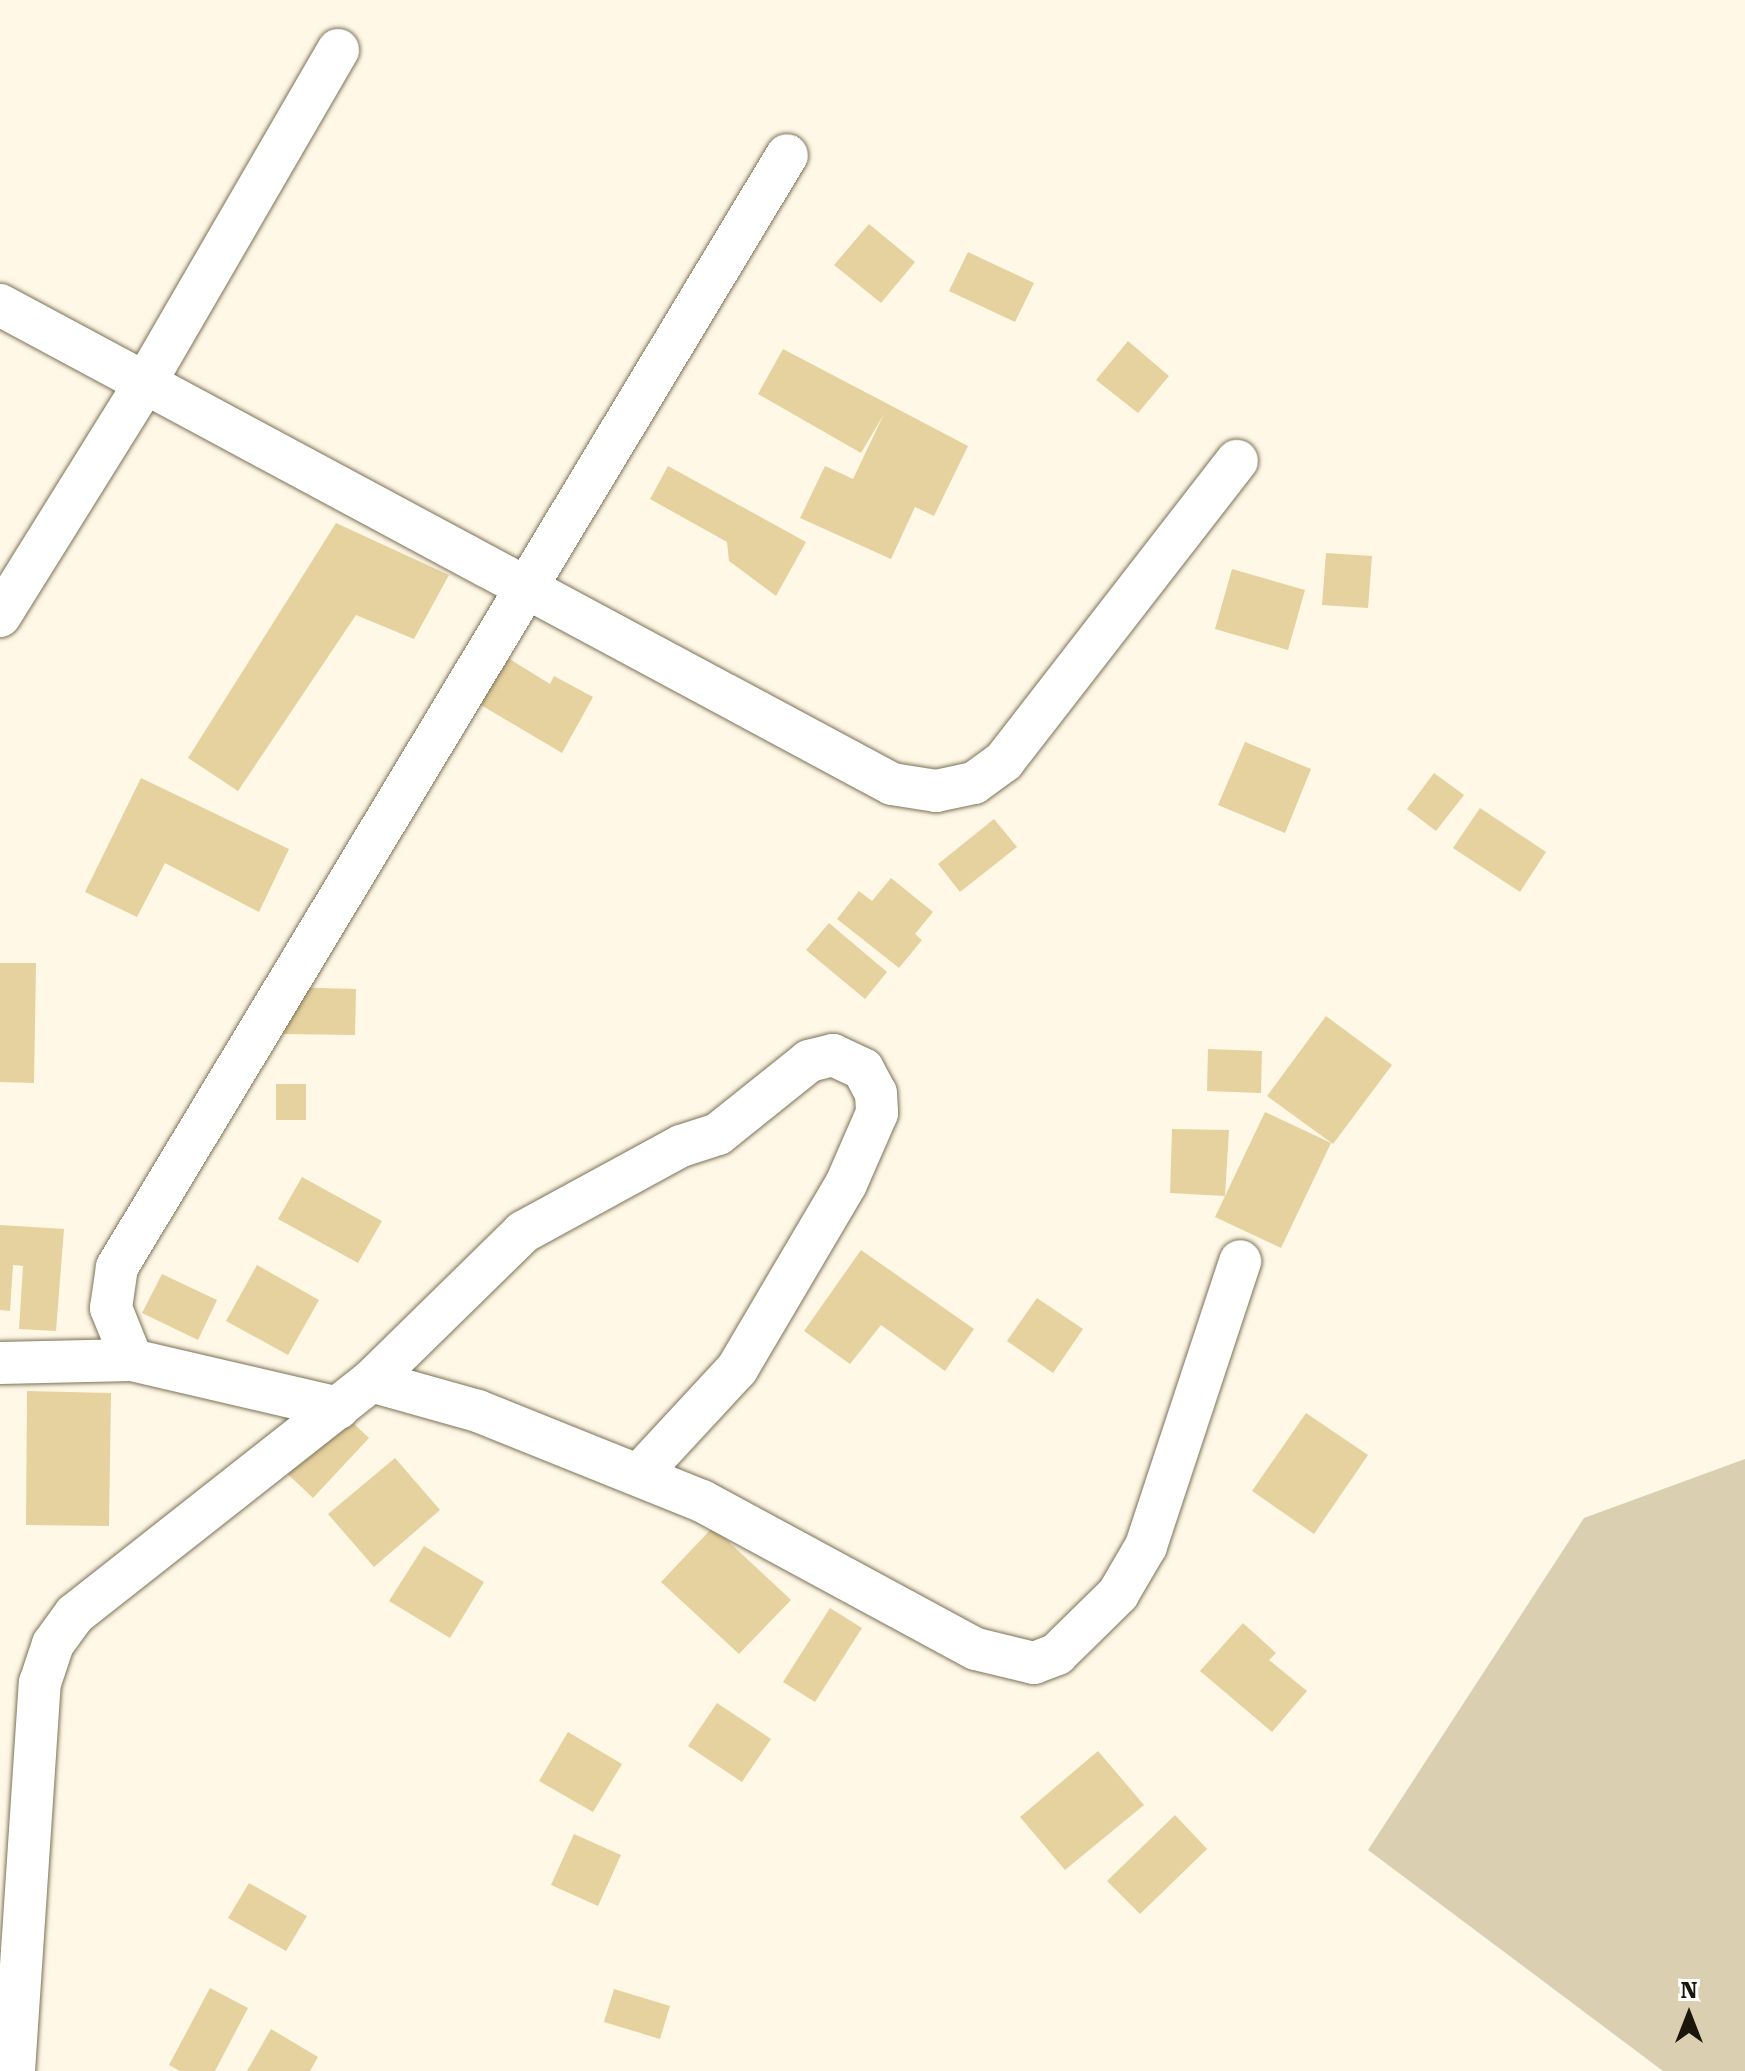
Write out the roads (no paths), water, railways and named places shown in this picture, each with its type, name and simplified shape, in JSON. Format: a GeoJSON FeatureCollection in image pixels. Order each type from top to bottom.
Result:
{"type":"FeatureCollection","features":[{"type":"Feature","properties":{"kind":"street"},"geometry":{"type":"LineString","coordinates":[[0,616],[145,383],[338,50]]}},
{"type":"Feature","properties":{"kind":"street"},"geometry":{"type":"LineString","coordinates":[[132,1360],[111,1308],[117,1267],[524,584],[787,155]]}},
{"type":"Feature","properties":{"kind":"street"},"geometry":{"type":"LineString","coordinates":[[0,305],[892,784],[936,791],[974,783],[1004,761],[1237,461]]}},
{"type":"Feature","properties":{"kind":"street"},"geometry":{"type":"LineString","coordinates":[[14,2071],[40,1683],[53,1644],[75,1614],[371,1381],[543,1218],[681,1146],[718,1134],[809,1061],[833,1055],[863,1069],[876,1093],[877,1113],[846,1184],[737,1369],[639,1475]]}},
{"type":"Feature","properties":{"kind":"street"},"geometry":{"type":"LineString","coordinates":[[371,1381],[478,1411],[744,1519],[976,1649],[1034,1663],[1057,1654],[1118,1594],[1146,1546],[1240,1261]]}},
{"type":"Feature","properties":{"kind":"street"},"geometry":{"type":"LineString","coordinates":[[0,1363],[132,1360],[338,1408]]}}]}
